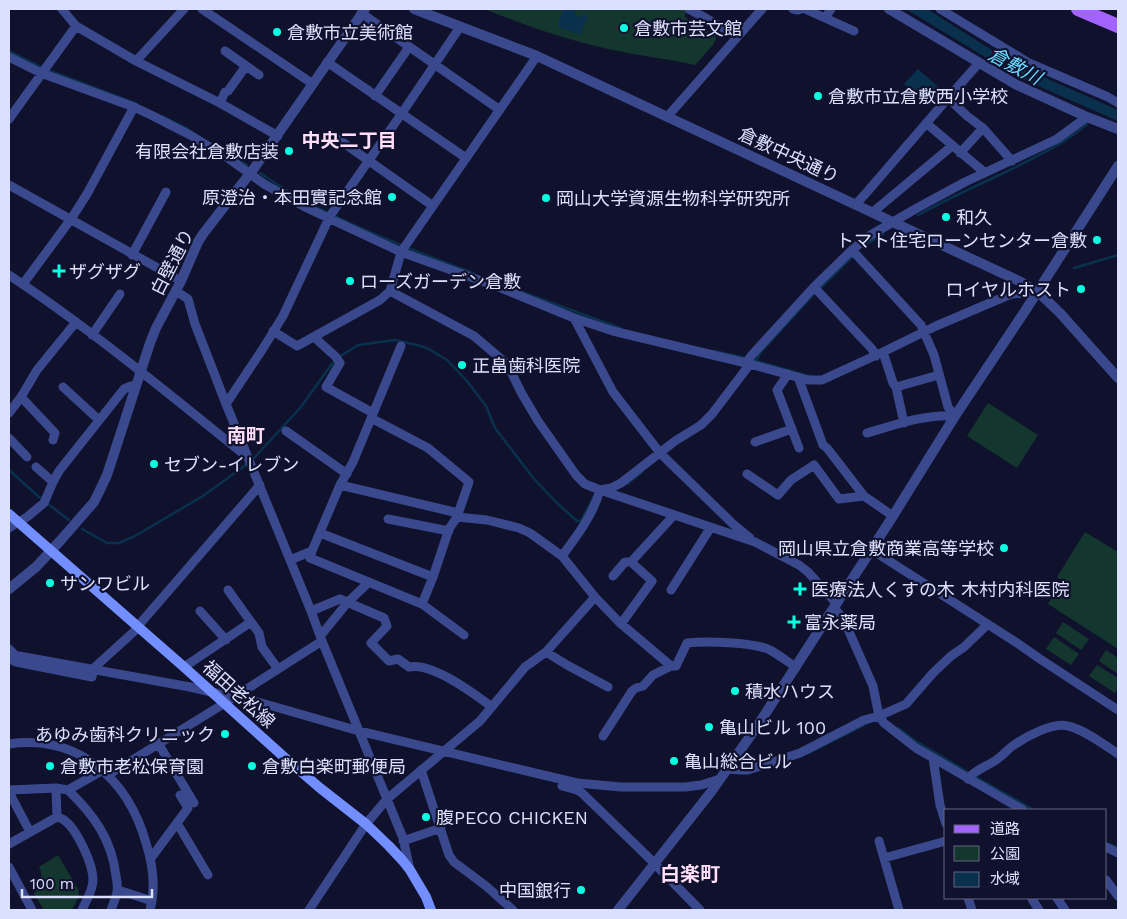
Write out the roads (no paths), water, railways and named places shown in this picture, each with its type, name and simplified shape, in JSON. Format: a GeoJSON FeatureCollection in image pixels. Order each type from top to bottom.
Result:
{"type":"FeatureCollection","features":[{"type":"Feature","properties":{"kind":"main road"},"geometry":{"type":"LineString","coordinates":[[1078,9],[1118,26]]}},
{"type":"Feature","properties":{"kind":"main road","name":"福田老松線"},"geometry":{"type":"LineString","coordinates":[[9,514],[320,788],[366,824],[410,870],[426,897],[431,910]]}},
{"type":"Feature","properties":{"kind":"street"},"geometry":{"type":"LineString","coordinates":[[62,9],[76,26],[136,61],[220,102],[278,136]]}},
{"type":"Feature","properties":{"kind":"street"},"geometry":{"type":"LineString","coordinates":[[136,61],[184,9]]}},
{"type":"Feature","properties":{"kind":"street"},"geometry":{"type":"LineString","coordinates":[[202,9],[313,84]]}},
{"type":"Feature","properties":{"kind":"street","name":"倉敷中央通り"},"geometry":{"type":"LineString","coordinates":[[414,9],[431,12],[460,27],[537,56],[1017,279],[1038,292],[1060,313],[1118,378]]}},
{"type":"Feature","properties":{"kind":"street"},"geometry":{"type":"LineString","coordinates":[[688,9],[738,36]]}},
{"type":"Feature","properties":{"kind":"street"},"geometry":{"type":"LineString","coordinates":[[667,116],[762,9]]}},
{"type":"Feature","properties":{"kind":"street"},"geometry":{"type":"LineString","coordinates":[[793,9],[803,9],[854,31]]}},
{"type":"Feature","properties":{"kind":"street"},"geometry":{"type":"LineString","coordinates":[[825,18],[831,9]]}},
{"type":"Feature","properties":{"kind":"street"},"geometry":{"type":"LineString","coordinates":[[889,9],[1015,84],[1118,129]]}},
{"type":"Feature","properties":{"kind":"street"},"geometry":{"type":"LineString","coordinates":[[940,9],[1029,63],[1118,103]]}},
{"type":"Feature","properties":{"kind":"street"},"geometry":{"type":"LineString","coordinates":[[363,11],[409,47],[500,110]]}},
{"type":"Feature","properties":{"kind":"street","name":"白壁通り"},"geometry":{"type":"LineString","coordinates":[[9,589],[36,567],[51,551],[87,510],[98,494],[107,475],[147,350],[156,328],[179,286],[198,242],[278,136],[363,11]]}},
{"type":"Feature","properties":{"kind":"street"},"geometry":{"type":"LineString","coordinates":[[9,119],[76,26]]}},
{"type":"Feature","properties":{"kind":"street"},"geometry":{"type":"LineString","coordinates":[[226,404],[283,316],[331,216],[460,27]]}},
{"type":"Feature","properties":{"kind":"street"},"geometry":{"type":"LineString","coordinates":[[376,96],[409,47]]}},
{"type":"Feature","properties":{"kind":"street"},"geometry":{"type":"LineString","coordinates":[[225,52],[259,75]]}},
{"type":"Feature","properties":{"kind":"street"},"geometry":{"type":"LineString","coordinates":[[273,331],[297,346],[380,300],[390,290],[403,249],[537,56]]}},
{"type":"Feature","properties":{"kind":"street"},"geometry":{"type":"LineString","coordinates":[[9,57],[134,107],[190,135],[228,158],[264,184],[307,208],[331,216],[403,249],[574,318],[613,330],[750,362],[798,377],[822,380],[934,322],[967,308],[1012,294],[1038,292]]}},
{"type":"Feature","properties":{"kind":"street"},"geometry":{"type":"LineString","coordinates":[[327,62],[466,158]]}},
{"type":"Feature","properties":{"kind":"street"},"geometry":{"type":"LineString","coordinates":[[856,204],[979,63]]}},
{"type":"Feature","properties":{"kind":"street"},"geometry":{"type":"LineString","coordinates":[[220,102],[225,92],[228,91],[246,66]]}},
{"type":"Feature","properties":{"kind":"street"},"geometry":{"type":"LineString","coordinates":[[948,98],[983,128],[1012,161]]}},
{"type":"Feature","properties":{"kind":"street"},"geometry":{"type":"LineString","coordinates":[[9,102],[18,107]]}},
{"type":"Feature","properties":{"kind":"street"},"geometry":{"type":"LineString","coordinates":[[23,284],[71,219],[134,107]]}},
{"type":"Feature","properties":{"kind":"street"},"geometry":{"type":"LineString","coordinates":[[600,490],[611,488],[621,483],[662,455],[675,441],[701,425],[712,414],[750,362],[870,236],[984,172],[1012,161],[1057,139],[1087,117]]}},
{"type":"Feature","properties":{"kind":"street"},"geometry":{"type":"LineString","coordinates":[[926,123],[984,172]]}},
{"type":"Feature","properties":{"kind":"street"},"geometry":{"type":"LineString","coordinates":[[960,153],[983,128]]}},
{"type":"Feature","properties":{"kind":"street"},"geometry":{"type":"LineString","coordinates":[[338,139],[433,206]]}},
{"type":"Feature","properties":{"kind":"street"},"geometry":{"type":"LineString","coordinates":[[873,212],[952,146]]}},
{"type":"Feature","properties":{"kind":"street"},"geometry":{"type":"LineString","coordinates":[[618,910],[728,769],[758,725],[872,550],[955,416],[1038,292],[1118,166]]}},
{"type":"Feature","properties":{"kind":"street"},"geometry":{"type":"LineString","coordinates":[[9,185],[132,255],[179,286],[188,299],[195,324],[226,404],[404,841],[410,870]]}},
{"type":"Feature","properties":{"kind":"street"},"geometry":{"type":"LineString","coordinates":[[132,255],[166,192]]}},
{"type":"Feature","properties":{"kind":"street"},"geometry":{"type":"LineString","coordinates":[[854,252],[923,329],[934,355],[948,408],[955,416]]}},
{"type":"Feature","properties":{"kind":"street"},"geometry":{"type":"LineString","coordinates":[[9,275],[141,371],[249,460]]}},
{"type":"Feature","properties":{"kind":"street"},"geometry":{"type":"LineString","coordinates":[[390,290],[474,336],[507,364],[538,421],[576,475],[586,484],[755,542],[799,565],[808,572],[835,606],[847,627],[873,686],[879,716],[884,723],[933,758],[970,776],[1022,809]]}},
{"type":"Feature","properties":{"kind":"street"},"geometry":{"type":"LineString","coordinates":[[817,290],[876,353],[896,387],[904,422]]}},
{"type":"Feature","properties":{"kind":"street"},"geometry":{"type":"LineString","coordinates":[[92,335],[120,294]]}},
{"type":"Feature","properties":{"kind":"street"},"geometry":{"type":"LineString","coordinates":[[574,318],[613,392],[662,455],[733,524],[755,542]]}},
{"type":"Feature","properties":{"kind":"street"},"geometry":{"type":"LineString","coordinates":[[9,412],[37,370],[76,322]]}},
{"type":"Feature","properties":{"kind":"street"},"geometry":{"type":"LineString","coordinates":[[314,337],[340,363],[326,387],[428,448],[469,482],[458,515],[448,531],[433,578],[422,604]]}},
{"type":"Feature","properties":{"kind":"street"},"geometry":{"type":"LineString","coordinates":[[401,346],[354,462],[340,485],[310,558],[422,604],[464,635]]}},
{"type":"Feature","properties":{"kind":"street"},"geometry":{"type":"LineString","coordinates":[[788,374],[778,390],[799,448]]}},
{"type":"Feature","properties":{"kind":"street"},"geometry":{"type":"LineString","coordinates":[[896,387],[940,375]]}},
{"type":"Feature","properties":{"kind":"street"},"geometry":{"type":"LineString","coordinates":[[798,377],[823,445],[864,496],[893,516]]}},
{"type":"Feature","properties":{"kind":"street"},"geometry":{"type":"LineString","coordinates":[[9,528],[45,501],[53,482],[66,461],[98,420],[124,389],[136,386]]}},
{"type":"Feature","properties":{"kind":"street"},"geometry":{"type":"LineString","coordinates":[[63,387],[98,420]]}},
{"type":"Feature","properties":{"kind":"street"},"geometry":{"type":"LineString","coordinates":[[20,396],[55,433],[53,440]]}},
{"type":"Feature","properties":{"kind":"street"},"geometry":{"type":"LineString","coordinates":[[866,433],[904,422],[940,415],[955,416]]}},
{"type":"Feature","properties":{"kind":"street"},"geometry":{"type":"LineString","coordinates":[[755,442],[792,429]]}},
{"type":"Feature","properties":{"kind":"street"},"geometry":{"type":"LineString","coordinates":[[286,431],[347,474]]}},
{"type":"Feature","properties":{"kind":"street"},"geometry":{"type":"LineString","coordinates":[[9,438],[27,457]]}},
{"type":"Feature","properties":{"kind":"street"},"geometry":{"type":"LineString","coordinates":[[747,474],[778,495],[791,480],[814,465],[840,499],[864,496]]}},
{"type":"Feature","properties":{"kind":"street"},"geometry":{"type":"LineString","coordinates":[[36,466],[53,482]]}},
{"type":"Feature","properties":{"kind":"street"},"geometry":{"type":"LineString","coordinates":[[9,658],[24,664],[92,677],[96,666],[139,627],[260,485]]}},
{"type":"Feature","properties":{"kind":"street"},"geometry":{"type":"LineString","coordinates":[[340,485],[458,515],[519,528],[530,533],[562,556],[595,597],[621,624],[671,666]]}},
{"type":"Feature","properties":{"kind":"street"},"geometry":{"type":"LineString","coordinates":[[562,556],[584,527],[598,500],[600,490]]}},
{"type":"Feature","properties":{"kind":"street"},"geometry":{"type":"LineString","coordinates":[[631,562],[674,515]]}},
{"type":"Feature","properties":{"kind":"street"},"geometry":{"type":"LineString","coordinates":[[388,519],[448,531]]}},
{"type":"Feature","properties":{"kind":"street"},"geometry":{"type":"LineString","coordinates":[[671,590],[711,527]]}},
{"type":"Feature","properties":{"kind":"street"},"geometry":{"type":"LineString","coordinates":[[320,533],[433,578]]}},
{"type":"Feature","properties":{"kind":"street"},"geometry":{"type":"LineString","coordinates":[[872,550],[1118,710]]}},
{"type":"Feature","properties":{"kind":"street"},"geometry":{"type":"LineString","coordinates":[[290,560],[312,551]]}},
{"type":"Feature","properties":{"kind":"street"},"geometry":{"type":"LineString","coordinates":[[613,576],[625,562],[631,562],[652,581],[621,624]]}},
{"type":"Feature","properties":{"kind":"street"},"geometry":{"type":"LineString","coordinates":[[30,832],[9,791],[56,788],[68,790],[106,772],[158,743],[225,704],[322,638],[348,602],[369,582]]}},
{"type":"Feature","properties":{"kind":"street"},"geometry":{"type":"LineString","coordinates":[[228,590],[259,633],[262,647],[278,669]]}},
{"type":"Feature","properties":{"kind":"street"},"geometry":{"type":"LineString","coordinates":[[309,910],[366,824],[387,799],[443,751],[471,730],[525,667],[546,652],[595,597]]}},
{"type":"Feature","properties":{"kind":"street"},"geometry":{"type":"LineString","coordinates":[[311,611],[340,599],[384,618],[387,626],[371,643],[389,661],[398,659],[409,667],[420,666],[437,672],[492,706]]}},
{"type":"Feature","properties":{"kind":"street"},"geometry":{"type":"LineString","coordinates":[[200,611],[226,640]]}},
{"type":"Feature","properties":{"kind":"street"},"geometry":{"type":"LineString","coordinates":[[184,667],[251,622]]}},
{"type":"Feature","properties":{"kind":"street"},"geometry":{"type":"LineString","coordinates":[[728,769],[748,770],[802,757],[864,720],[879,716],[906,704],[933,673],[988,624]]}},
{"type":"Feature","properties":{"kind":"street"},"geometry":{"type":"LineString","coordinates":[[603,736],[632,691],[643,686],[653,675],[671,666],[676,666],[687,643],[748,645],[768,649],[796,667]]}},
{"type":"Feature","properties":{"kind":"street"},"geometry":{"type":"LineString","coordinates":[[9,649],[19,656],[93,672],[237,696],[359,731],[593,788],[685,787],[701,785],[720,779]]}},
{"type":"Feature","properties":{"kind":"street"},"geometry":{"type":"LineString","coordinates":[[546,652],[608,687]]}},
{"type":"Feature","properties":{"kind":"street"},"geometry":{"type":"LineString","coordinates":[[970,776],[998,759],[1013,745],[1039,730],[1062,725],[1081,731],[1118,754]]}},
{"type":"Feature","properties":{"kind":"street"},"geometry":{"type":"LineString","coordinates":[[9,744],[33,742],[60,747],[87,759],[106,772],[136,815],[151,858],[153,884],[150,910]]}},
{"type":"Feature","properties":{"kind":"street"},"geometry":{"type":"LineString","coordinates":[[158,743],[194,803]]}},
{"type":"Feature","properties":{"kind":"street"},"geometry":{"type":"LineString","coordinates":[[933,758],[940,805],[944,818]]}},
{"type":"Feature","properties":{"kind":"street"},"geometry":{"type":"LineString","coordinates":[[421,770],[449,855],[454,862],[486,886],[513,910]]}},
{"type":"Feature","properties":{"kind":"street"},"geometry":{"type":"LineString","coordinates":[[561,779],[560,785],[577,790],[587,798],[700,910]]}},
{"type":"Feature","properties":{"kind":"street"},"geometry":{"type":"LineString","coordinates":[[56,788],[56,817]]}},
{"type":"Feature","properties":{"kind":"street"},"geometry":{"type":"LineString","coordinates":[[587,798],[593,788]]}},
{"type":"Feature","properties":{"kind":"street"},"geometry":{"type":"LineString","coordinates":[[68,790],[94,818],[103,832],[111,851],[118,890],[110,910]]}},
{"type":"Feature","properties":{"kind":"street"},"geometry":{"type":"LineString","coordinates":[[151,858],[188,808],[180,795]]}},
{"type":"Feature","properties":{"kind":"street"},"geometry":{"type":"LineString","coordinates":[[9,844],[56,817]]}},
{"type":"Feature","properties":{"kind":"street"},"geometry":{"type":"LineString","coordinates":[[56,817],[64,820],[80,839],[91,871],[93,881],[91,890],[82,910]]}},
{"type":"Feature","properties":{"kind":"street"},"geometry":{"type":"LineString","coordinates":[[177,823],[208,874]]}},
{"type":"Feature","properties":{"kind":"street"},"geometry":{"type":"LineString","coordinates":[[404,841],[441,828]]}},
{"type":"Feature","properties":{"kind":"street"},"geometry":{"type":"LineString","coordinates":[[879,841],[899,910]]}},
{"type":"Feature","properties":{"kind":"street"},"geometry":{"type":"LineString","coordinates":[[884,858],[944,841]]}},
{"type":"Feature","properties":{"kind":"street"},"geometry":{"type":"LineString","coordinates":[[9,867],[32,910]]}},
{"type":"Feature","properties":{"kind":"street"},"geometry":{"type":"LineString","coordinates":[[1107,881],[1118,896]]}},
{"type":"Feature","properties":{"kind":"street"},"geometry":{"type":"LineString","coordinates":[[118,890],[152,901]]}},
{"type":"Feature","properties":{"kind":"street"},"geometry":{"type":"LineString","coordinates":[[1032,899],[1039,910]]}},
{"type":"Feature","properties":{"kind":"street"},"geometry":{"type":"LineString","coordinates":[[1058,899],[1065,910]]}},
{"type":"Feature","properties":{"kind":"water"},"geometry":{"type":"Polygon","coordinates":[[[564,9],[575,10],[575,14],[578,17],[583,14],[588,16],[580,35],[557,26],[564,9]]]}},
{"type":"Feature","properties":{"kind":"water","name":"倉敷川"},"geometry":{"type":"Polygon","coordinates":[[[906,9],[927,9],[1023,68],[1118,110],[1118,121],[1018,77],[906,9]]]}},
{"type":"Feature","properties":{"kind":"water"},"geometry":{"type":"Polygon","coordinates":[[[918,69],[943,91],[929,106],[904,84],[918,69]]]}},
{"type":"Feature","properties":{"kind":"waterway"},"geometry":{"type":"LineString","coordinates":[[9,51],[43,68]]}},
{"type":"Feature","properties":{"kind":"waterway"},"geometry":{"type":"LineString","coordinates":[[48,70],[137,104]]}},
{"type":"Feature","properties":{"kind":"waterway"},"geometry":{"type":"LineString","coordinates":[[162,116],[188,129]]}},
{"type":"Feature","properties":{"kind":"waterway"},"geometry":{"type":"LineString","coordinates":[[918,215],[1039,155],[1069,138],[1087,124]]}},
{"type":"Feature","properties":{"kind":"waterway"},"geometry":{"type":"LineString","coordinates":[[235,158],[247,165]]}},
{"type":"Feature","properties":{"kind":"waterway"},"geometry":{"type":"LineString","coordinates":[[260,173],[299,198],[363,229],[473,273]]}},
{"type":"Feature","properties":{"kind":"waterway"},"geometry":{"type":"LineString","coordinates":[[865,245],[883,234]]}},
{"type":"Feature","properties":{"kind":"waterway"},"geometry":{"type":"LineString","coordinates":[[756,361],[760,353],[813,295],[854,255]]}},
{"type":"Feature","properties":{"kind":"waterway"},"geometry":{"type":"LineString","coordinates":[[1074,268],[1118,255]]}},
{"type":"Feature","properties":{"kind":"waterway"},"geometry":{"type":"LineString","coordinates":[[522,292],[620,328]]}},
{"type":"Feature","properties":{"kind":"waterway"},"geometry":{"type":"LineString","coordinates":[[82,529],[107,543],[119,543],[135,536],[203,496],[255,457],[301,407],[331,365],[339,357],[358,345],[395,340],[429,349],[447,360],[467,381],[486,406],[495,428],[534,479],[577,521],[581,521],[594,496]]}},
{"type":"Feature","properties":{"kind":"waterway"},"geometry":{"type":"LineString","coordinates":[[713,351],[747,358]]}},
{"type":"Feature","properties":{"kind":"waterway"},"geometry":{"type":"LineString","coordinates":[[752,360],[812,377]]}},
{"type":"Feature","properties":{"kind":"waterway"},"geometry":{"type":"LineString","coordinates":[[9,470],[39,497],[69,520]]}},
{"type":"Feature","properties":{"kind":"waterway"},"geometry":{"type":"LineString","coordinates":[[627,484],[642,472]]}},
{"type":"Feature","properties":{"kind":"waterway"},"geometry":{"type":"LineString","coordinates":[[809,753],[868,723]]}},
{"type":"Feature","properties":{"kind":"waterway"},"geometry":{"type":"LineString","coordinates":[[898,728],[914,740],[969,773]]}},
{"type":"Feature","properties":{"kind":"waterway"},"geometry":{"type":"LineString","coordinates":[[974,776],[1032,809]]}},
{"type":"Feature","properties":{"kind":"waterway"},"geometry":{"type":"LineString","coordinates":[[1107,843],[1118,848]]}},
{"type":"Feature","properties":{"kind":"place","name":"倉敷市芸文館"},"geometry":{"type":"Point","coordinates":[624,28]}},
{"type":"Feature","properties":{"kind":"place","name":"倉敷市立美術館"},"geometry":{"type":"Point","coordinates":[277,32]}},
{"type":"Feature","properties":{"kind":"place","name":"倉敷市立倉敷西小学校"},"geometry":{"type":"Point","coordinates":[818,96]}},
{"type":"Feature","properties":{"kind":"place","name":"有限会社倉敷店装"},"geometry":{"type":"Point","coordinates":[289,151]}},
{"type":"Feature","properties":{"kind":"place","name":"原澄治・本田實記念館"},"geometry":{"type":"Point","coordinates":[392,197]}},
{"type":"Feature","properties":{"kind":"place","name":"岡山大学資源生物科学研究所"},"geometry":{"type":"Point","coordinates":[546,198]}},
{"type":"Feature","properties":{"kind":"place","name":"和久"},"geometry":{"type":"Point","coordinates":[946,217]}},
{"type":"Feature","properties":{"kind":"place","name":"トマト住宅ローンセンター倉敷"},"geometry":{"type":"Point","coordinates":[1097,240]}},
{"type":"Feature","properties":{"kind":"place","name":"ザグザグ"},"geometry":{"type":"Point","coordinates":[59,271]}},
{"type":"Feature","properties":{"kind":"place","name":"ローズガーデン倉敷"},"geometry":{"type":"Point","coordinates":[350,281]}},
{"type":"Feature","properties":{"kind":"place","name":"ロイヤルホスト"},"geometry":{"type":"Point","coordinates":[1081,289]}},
{"type":"Feature","properties":{"kind":"place","name":"正畠歯科医院"},"geometry":{"type":"Point","coordinates":[462,365]}},
{"type":"Feature","properties":{"kind":"place","name":"セブン-イレブン"},"geometry":{"type":"Point","coordinates":[154,464]}},
{"type":"Feature","properties":{"kind":"place","name":"岡山県立倉敷商業高等学校"},"geometry":{"type":"Point","coordinates":[1004,548]}},
{"type":"Feature","properties":{"kind":"place","name":"サンワビル"},"geometry":{"type":"Point","coordinates":[50,583]}},
{"type":"Feature","properties":{"kind":"place","name":"医療法人くすの木 木村内科医院"},"geometry":{"type":"Point","coordinates":[800,589]}},
{"type":"Feature","properties":{"kind":"place","name":"富永薬局"},"geometry":{"type":"Point","coordinates":[794,622]}},
{"type":"Feature","properties":{"kind":"place","name":"積水ハウス"},"geometry":{"type":"Point","coordinates":[735,691]}},
{"type":"Feature","properties":{"kind":"place","name":"亀山ビル 100"},"geometry":{"type":"Point","coordinates":[709,727]}},
{"type":"Feature","properties":{"kind":"place","name":"あゆみ歯科クリニック"},"geometry":{"type":"Point","coordinates":[225,734]}},
{"type":"Feature","properties":{"kind":"place","name":"亀山総合ビル"},"geometry":{"type":"Point","coordinates":[674,761]}},
{"type":"Feature","properties":{"kind":"place","name":"倉敷市老松保育園"},"geometry":{"type":"Point","coordinates":[50,766]}},
{"type":"Feature","properties":{"kind":"place","name":"倉敷白楽町郵便局"},"geometry":{"type":"Point","coordinates":[252,766]}},
{"type":"Feature","properties":{"kind":"place","name":"腹PECO CHICKEN"},"geometry":{"type":"Point","coordinates":[426,817]}},
{"type":"Feature","properties":{"kind":"place","name":"中国銀行"},"geometry":{"type":"Point","coordinates":[581,890]}},
{"type":"Feature","properties":{"kind":"district","name":"中央二丁目"},"geometry":{"type":"Point","coordinates":[349,140]}},
{"type":"Feature","properties":{"kind":"district","name":"南町"},"geometry":{"type":"Point","coordinates":[246,435]}},
{"type":"Feature","properties":{"kind":"district","name":"白楽町"},"geometry":{"type":"Point","coordinates":[690,874]}}]}
